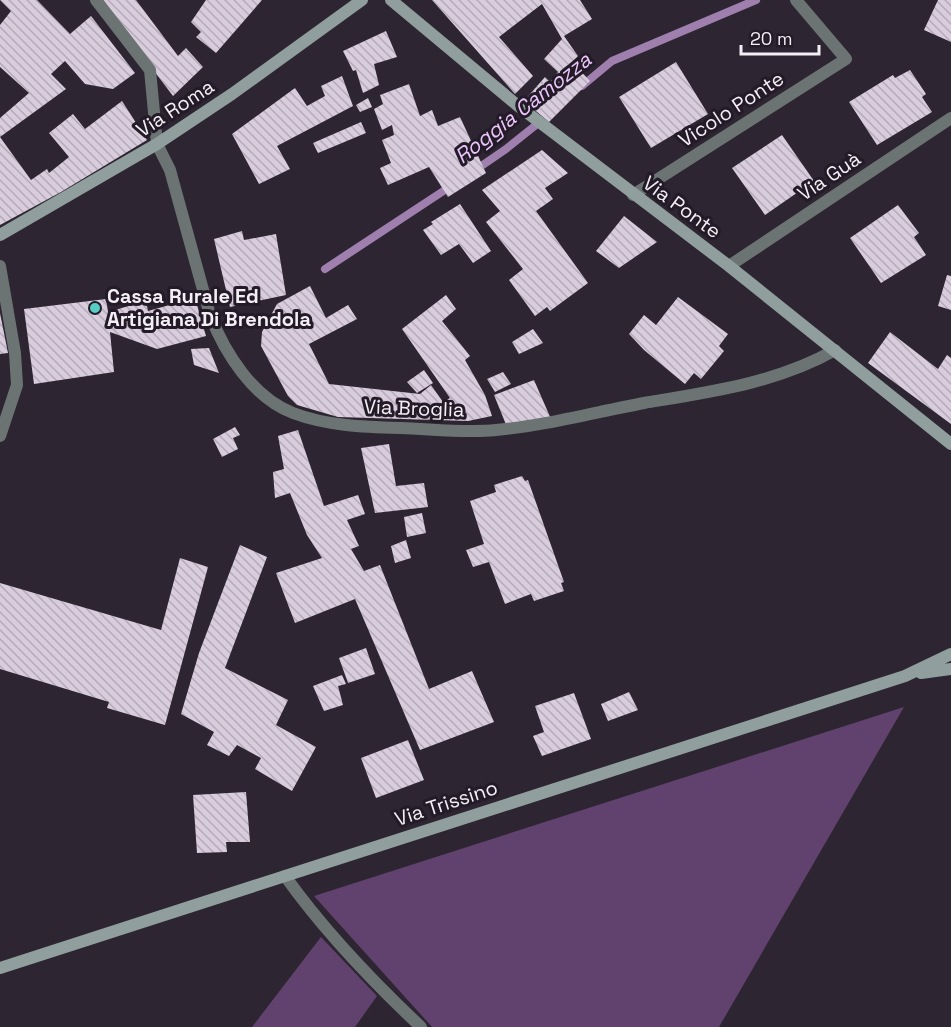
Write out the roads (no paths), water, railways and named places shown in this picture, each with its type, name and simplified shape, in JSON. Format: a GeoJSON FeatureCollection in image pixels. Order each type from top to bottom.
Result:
{"type":"FeatureCollection","features":[{"type":"Feature","properties":{"kind":"street"},"geometry":{"type":"LineString","coordinates":[[96,0],[150,70],[157,144]]}},
{"type":"Feature","properties":{"kind":"street","name":"Via Roma"},"geometry":{"type":"LineString","coordinates":[[0,235],[157,144],[232,94],[362,0]]}},
{"type":"Feature","properties":{"kind":"street","name":"Via Ponte"},"geometry":{"type":"LineString","coordinates":[[391,0],[517,105],[729,266],[951,444]]}},
{"type":"Feature","properties":{"kind":"street","name":"Vicolo Ponte"},"geometry":{"type":"LineString","coordinates":[[633,195],[846,59],[796,0]]}},
{"type":"Feature","properties":{"kind":"street","name":"Via Guà"},"geometry":{"type":"LineString","coordinates":[[729,266],[951,118]]}},
{"type":"Feature","properties":{"kind":"street","name":"Via Broglia"},"geometry":{"type":"LineString","coordinates":[[157,144],[170,170],[210,315],[218,336],[233,361],[268,399],[292,413],[327,423],[363,427],[496,430],[736,387],[805,367],[836,350]]}},
{"type":"Feature","properties":{"kind":"street"},"geometry":{"type":"LineString","coordinates":[[0,267],[15,353],[17,386],[0,436]]}},
{"type":"Feature","properties":{"kind":"street","name":"Via Trissino"},"geometry":{"type":"LineString","coordinates":[[0,968],[905,676],[951,654]]}},
{"type":"Feature","properties":{"kind":"street","name":"Via Trissino"},"geometry":{"type":"LineString","coordinates":[[905,676],[951,669]]}},
{"type":"Feature","properties":{"kind":"street"},"geometry":{"type":"LineString","coordinates":[[285,876],[313,914],[374,983],[421,1027]]}},
{"type":"Feature","properties":{"kind":"waterway","name":"Roggia Camozza"},"geometry":{"type":"LineString","coordinates":[[582,86],[612,61],[756,0]]}},
{"type":"Feature","properties":{"kind":"waterway","name":"Roggia Camozza"},"geometry":{"type":"LineString","coordinates":[[474,171],[541,121]]}},
{"type":"Feature","properties":{"kind":"waterway","name":"Roggia Camozza"},"geometry":{"type":"LineString","coordinates":[[325,269],[451,186]]}},
{"type":"Feature","properties":{"kind":"place","name":"Cassa Rurale Ed Artigiana Di Brendola"},"geometry":{"type":"Point","coordinates":[95,308]}}]}
